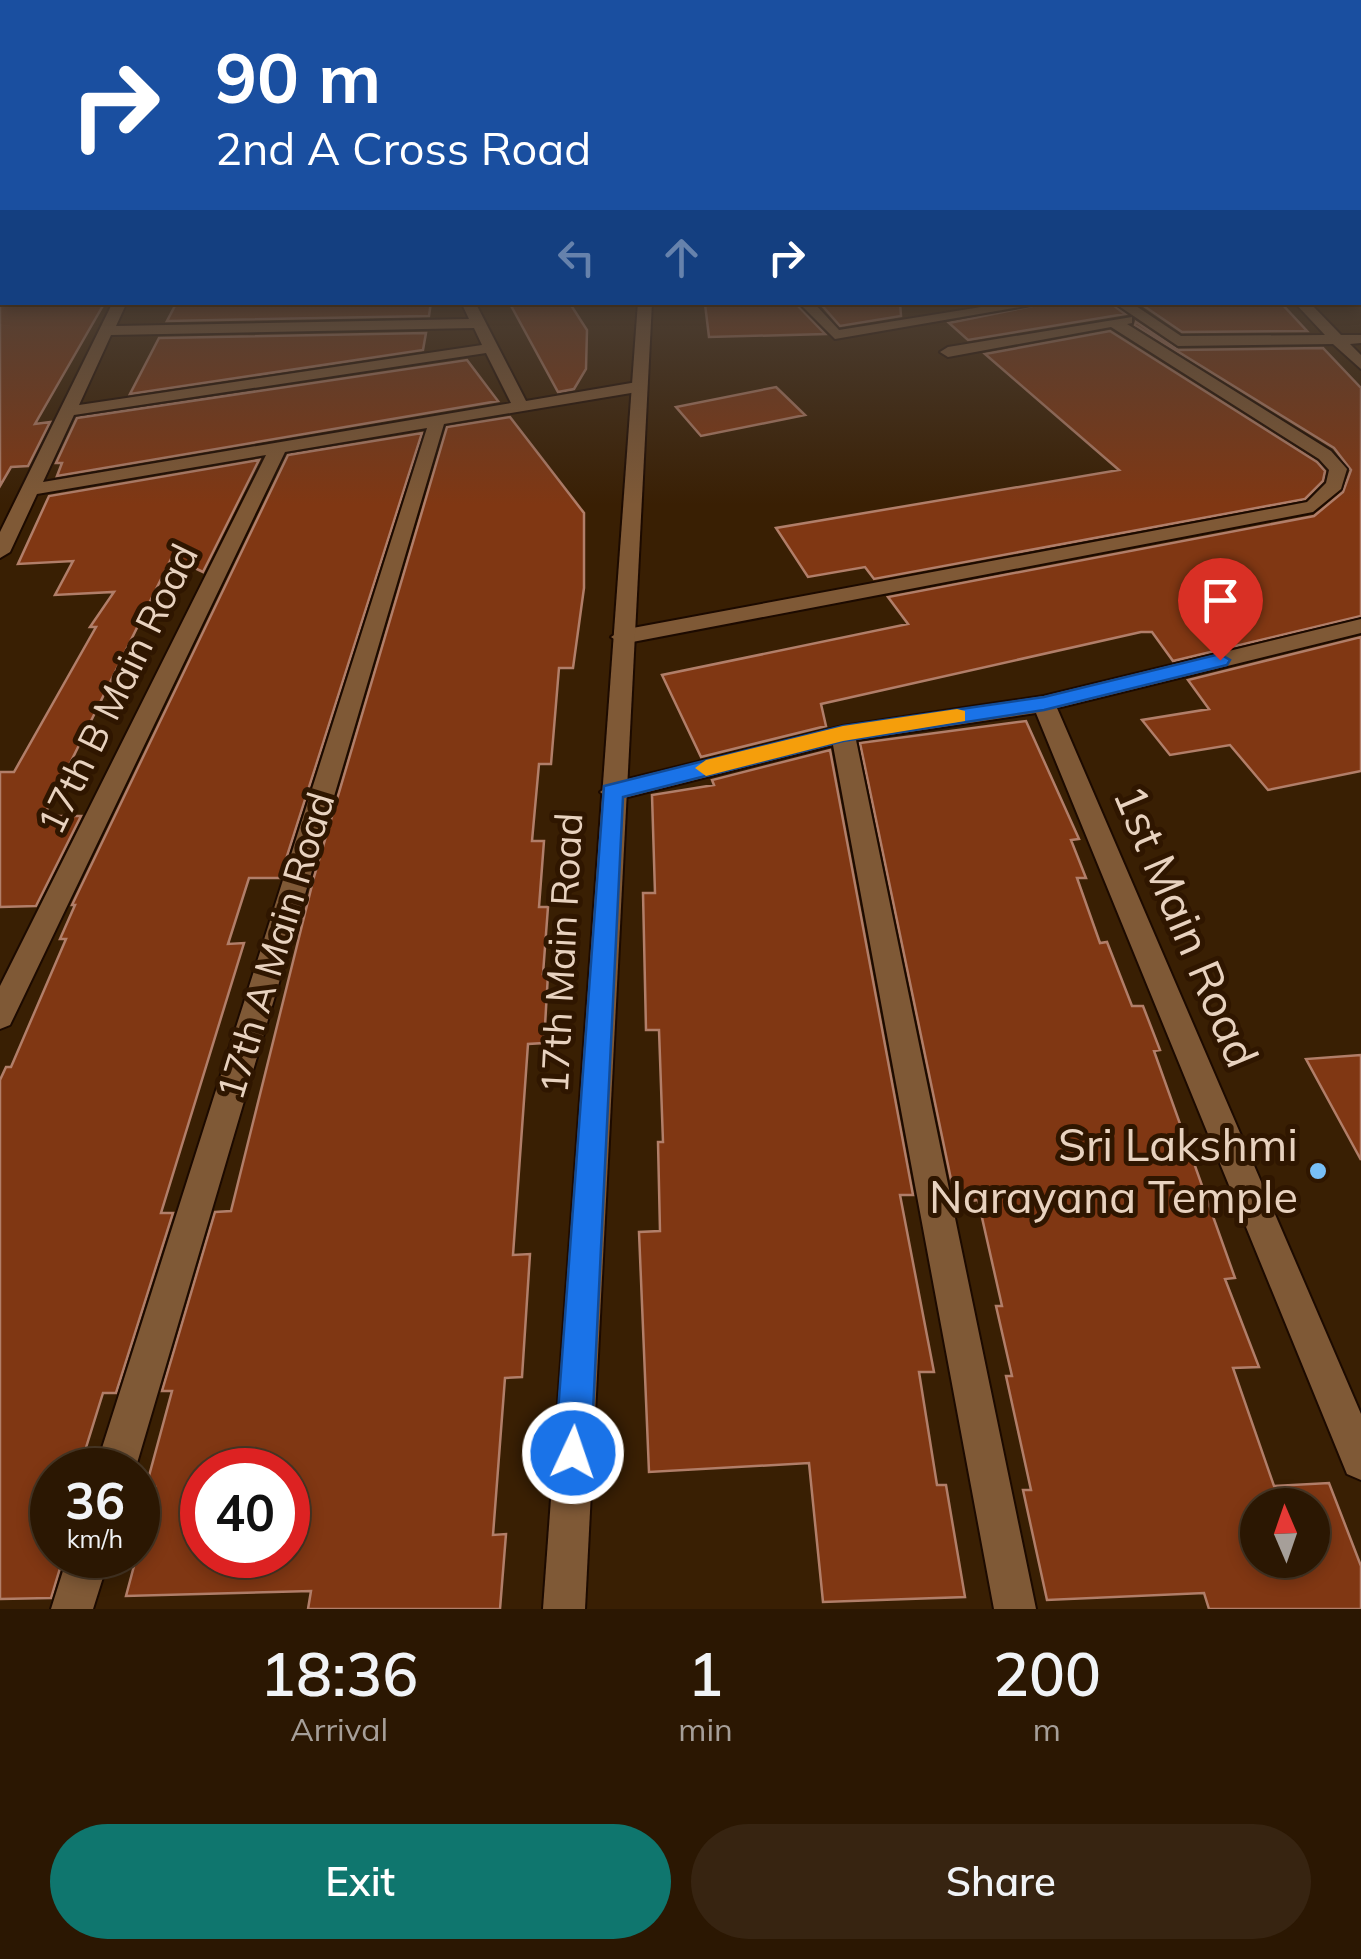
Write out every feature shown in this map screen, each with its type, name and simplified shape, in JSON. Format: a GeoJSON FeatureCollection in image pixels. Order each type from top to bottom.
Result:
{"type":"FeatureCollection","features":[{"type":"Feature","properties":{"kind":"street"},"geometry":{"type":"LineString","coordinates":[[0,552],[95,355]]}},
{"type":"Feature","properties":{"kind":"street"},"geometry":{"type":"LineString","coordinates":[[69,411],[444,355]]}},
{"type":"Feature","properties":{"kind":"street"},"geometry":{"type":"LineString","coordinates":[[495,355],[521,407]]}},
{"type":"Feature","properties":{"kind":"street","name":"17th Main Road"},"geometry":{"type":"LineString","coordinates":[[564,1609],[640,355]]}},
{"type":"Feature","properties":{"kind":"street"},"geometry":{"type":"LineString","coordinates":[[622,637],[1313,506],[1335,485],[1338,469],[1325,455],[1179,355]]}},
{"type":"Feature","properties":{"kind":"street"},"geometry":{"type":"LineString","coordinates":[[32,490],[637,388]]}},
{"type":"Feature","properties":{"kind":"street","name":"17th A Main Road"},"geometry":{"type":"LineString","coordinates":[[122,1448],[437,421]]}},
{"type":"Feature","properties":{"kind":"street","name":"17th B Main Road"},"geometry":{"type":"LineString","coordinates":[[0,1016],[278,448]]}},
{"type":"Feature","properties":{"kind":"street"},"geometry":{"type":"LineString","coordinates":[[612,792],[843,734],[1044,704],[1361,626]]}},
{"type":"Feature","properties":{"kind":"street","name":"1st Main Road"},"geometry":{"type":"LineString","coordinates":[[1044,704],[1361,1460]]}},
{"type":"Feature","properties":{"kind":"street"},"geometry":{"type":"LineString","coordinates":[[843,734],[1015,1609]]}},
{"type":"Feature","properties":{"kind":"street"},"geometry":{"type":"LineString","coordinates":[[72,1609],[82,1578]]}},
{"type":"Feature","properties":{"kind":"building"},"geometry":{"type":"Polygon","coordinates":[[[0,355],[75,355],[35,424],[50,422],[28,466],[11,467],[0,486],[0,355]]]}},
{"type":"Feature","properties":{"kind":"building"},"geometry":{"type":"Polygon","coordinates":[[[150,355],[389,355],[130,394],[150,355]]]}},
{"type":"Feature","properties":{"kind":"building"},"geometry":{"type":"Polygon","coordinates":[[[538,355],[586,355],[586,369],[574,389],[558,392],[538,355]]]}},
{"type":"Feature","properties":{"kind":"building"},"geometry":{"type":"Polygon","coordinates":[[[986,355],[1148,355],[1317,462],[1325,471],[1323,481],[1305,499],[874,579],[865,567],[808,577],[776,528],[1119,470],[986,355]]]}},
{"type":"Feature","properties":{"kind":"building"},"geometry":{"type":"Polygon","coordinates":[[[1184,355],[1330,355],[1361,388],[1361,616],[1173,661],[1152,632],[1141,632],[821,704],[826,726],[701,757],[662,675],[908,624],[888,597],[1314,516],[1343,492],[1351,470],[1334,448],[1184,355]]]}},
{"type":"Feature","properties":{"kind":"building"},"geometry":{"type":"Polygon","coordinates":[[[467,360],[498,401],[57,476],[62,463],[56,463],[77,418],[467,360]]]}},
{"type":"Feature","properties":{"kind":"building"},"geometry":{"type":"Polygon","coordinates":[[[776,387],[805,415],[701,436],[676,407],[776,387]]]}},
{"type":"Feature","properties":{"kind":"building"},"geometry":{"type":"Polygon","coordinates":[[[510,417],[584,513],[584,588],[573,668],[559,668],[551,764],[539,764],[532,841],[544,841],[539,907],[548,907],[543,974],[548,974],[544,1043],[528,1044],[513,1255],[530,1254],[522,1377],[505,1378],[493,1535],[506,1534],[500,1609],[308,1609],[311,1591],[126,1596],[131,1578],[160,1578],[160,1448],[157,1448],[172,1391],[162,1391],[215,1212],[231,1211],[314,877],[447,427],[510,417]]]}},
{"type":"Feature","properties":{"kind":"building"},"geometry":{"type":"Polygon","coordinates":[[[422,433],[280,878],[249,878],[228,944],[244,943],[161,1213],[173,1213],[116,1393],[103,1393],[86,1448],[30,1448],[30,1578],[57,1578],[51,1598],[0,1599],[0,1080],[6,1067],[11,1067],[66,939],[60,939],[72,905],[288,455],[422,433]]]}},
{"type":"Feature","properties":{"kind":"building"},"geometry":{"type":"Polygon","coordinates":[[[259,460],[203,572],[172,557],[44,816],[81,816],[36,906],[0,907],[0,772],[14,772],[96,627],[90,627],[114,592],[55,595],[73,561],[18,564],[49,496],[259,460]]]}},
{"type":"Feature","properties":{"kind":"building"},"geometry":{"type":"Polygon","coordinates":[[[1361,637],[1361,771],[1268,790],[1230,745],[1170,755],[1142,720],[1209,709],[1188,680],[1361,637]]]}},
{"type":"Feature","properties":{"kind":"building"},"geometry":{"type":"Polygon","coordinates":[[[1026,721],[1079,839],[1071,840],[1086,878],[1077,878],[1100,943],[1107,942],[1132,1006],[1143,1006],[1160,1050],[1154,1051],[1235,1278],[1225,1279],[1259,1367],[1233,1368],[1274,1486],[1329,1483],[1361,1566],[1361,1609],[1209,1609],[1204,1593],[1047,1600],[1023,1490],[1031,1490],[1006,1376],[1012,1376],[996,1306],[1002,1306],[978,1200],[971,1201],[970,1194],[954,1194],[860,743],[1026,721]]]}},
{"type":"Feature","properties":{"kind":"building"},"geometry":{"type":"Polygon","coordinates":[[[830,750],[913,1195],[900,1195],[934,1372],[919,1372],[937,1485],[946,1485],[965,1597],[823,1602],[809,1463],[649,1472],[639,1232],[660,1231],[658,1142],[663,1142],[659,1030],[646,1030],[643,893],[655,893],[652,795],[714,785],[712,780],[830,750]]]}},
{"type":"Feature","properties":{"kind":"building"},"geometry":{"type":"Polygon","coordinates":[[[1361,1055],[1361,1160],[1306,1059],[1361,1055]]]}},
{"type":"Feature","properties":{"kind":"slow traffic"},"geometry":{"type":"LineString","coordinates":[[706,768],[843,734],[957,716]]}},
{"type":"Feature","properties":{"kind":"place","name":"Sri Lakshmi Narayana Temple"},"geometry":{"type":"Point","coordinates":[1318,1171]}},
{"type":"Feature","properties":{"kind":"route"},"geometry":{"type":"LineString","coordinates":[[573,1453],[612,792],[843,734],[1044,704],[1220,660]]}}]}
